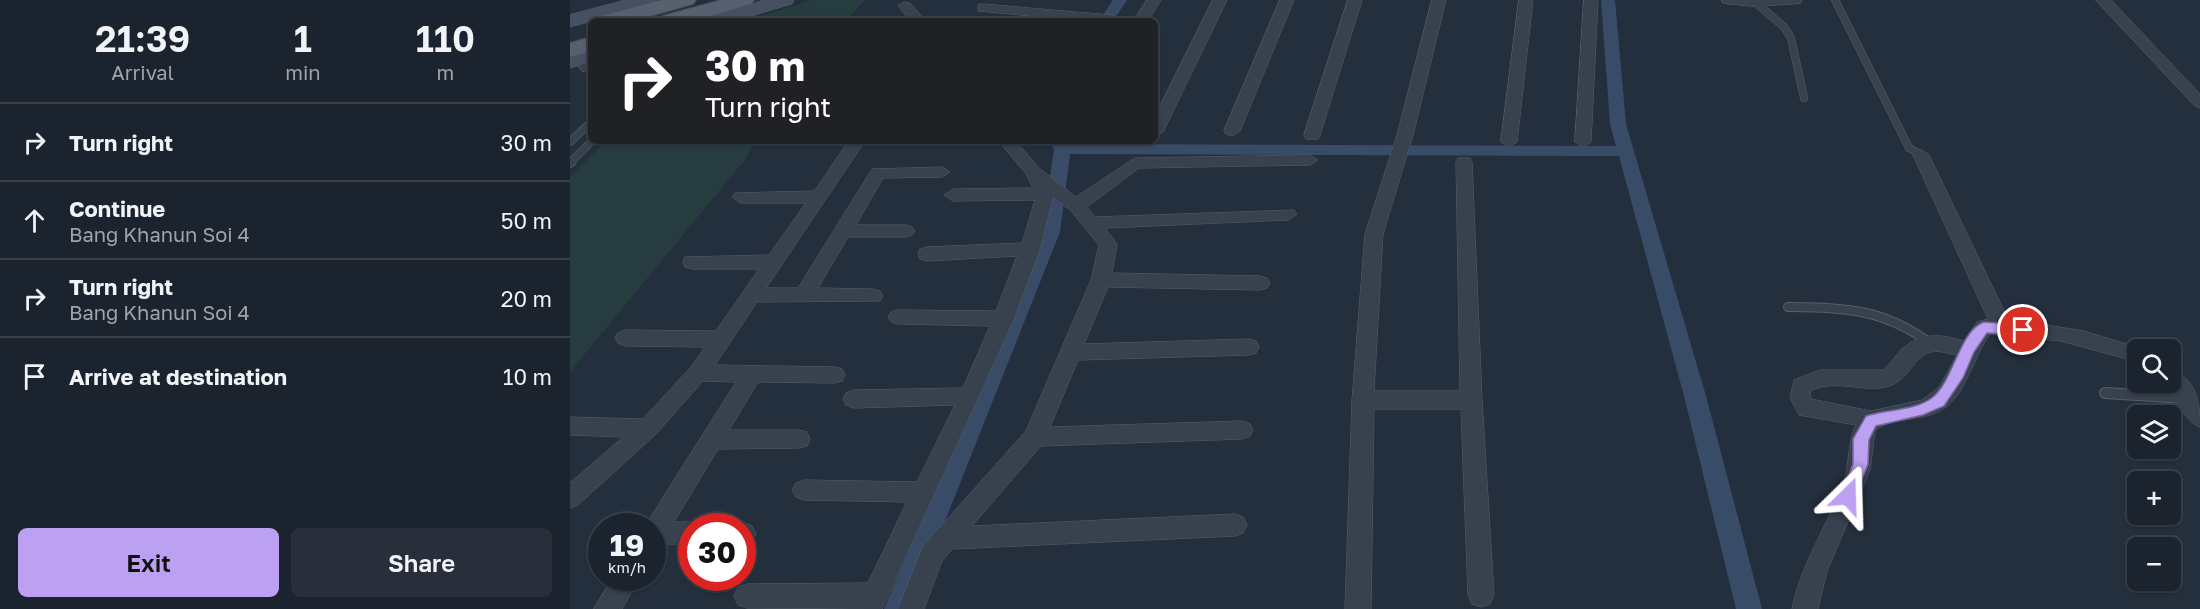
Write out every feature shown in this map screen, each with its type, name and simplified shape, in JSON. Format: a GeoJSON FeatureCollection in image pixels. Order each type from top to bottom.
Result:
{"type":"FeatureCollection","features":[{"type":"Feature","properties":{"kind":"main road"},"geometry":{"type":"LineString","coordinates":[[570,21],[648,0]]}},
{"type":"Feature","properties":{"kind":"main road"},"geometry":{"type":"LineString","coordinates":[[620,18],[686,0]]}},
{"type":"Feature","properties":{"kind":"main road"},"geometry":{"type":"LineString","coordinates":[[681,18],[744,0]]}},
{"type":"Feature","properties":{"kind":"main road"},"geometry":{"type":"LineString","coordinates":[[723,18],[785,0]]}},
{"type":"Feature","properties":{"kind":"main road"},"geometry":{"type":"LineString","coordinates":[[570,32],[588,27]]}},
{"type":"Feature","properties":{"kind":"street"},"geometry":{"type":"LineString","coordinates":[[1143,18],[1154,0]]}},
{"type":"Feature","properties":{"kind":"street"},"geometry":{"type":"LineString","coordinates":[[1158,126],[1220,0]]}},
{"type":"Feature","properties":{"kind":"street"},"geometry":{"type":"LineString","coordinates":[[1232,131],[1287,0]]}},
{"type":"Feature","properties":{"kind":"street"},"geometry":{"type":"LineString","coordinates":[[1312,135],[1355,0]]}},
{"type":"Feature","properties":{"kind":"street"},"geometry":{"type":"LineString","coordinates":[[1358,609],[1363,400],[1374,234],[1405,135],[1439,0]]}},
{"type":"Feature","properties":{"kind":"street"},"geometry":{"type":"LineString","coordinates":[[1509,142],[1526,0]]}},
{"type":"Feature","properties":{"kind":"street"},"geometry":{"type":"LineString","coordinates":[[1583,142],[1591,0]]}},
{"type":"Feature","properties":{"kind":"street"},"geometry":{"type":"LineString","coordinates":[[2103,0],[2200,103]]}},
{"type":"Feature","properties":{"kind":"street"},"geometry":{"type":"LineString","coordinates":[[905,2],[917,18]]}},
{"type":"Feature","properties":{"kind":"street"},"geometry":{"type":"LineString","coordinates":[[980,10],[1096,18]]}},
{"type":"Feature","properties":{"kind":"street"},"geometry":{"type":"LineString","coordinates":[[570,498],[648,428],[698,373],[855,144]]}},
{"type":"Feature","properties":{"kind":"street"},"geometry":{"type":"LineString","coordinates":[[747,596],[872,602],[1004,319],[1031,249],[1045,194],[1033,172],[1010,144]]}},
{"type":"Feature","properties":{"kind":"street"},"geometry":{"type":"LineString","coordinates":[[1921,155],[2002,328]]}},
{"type":"Feature","properties":{"kind":"street"},"geometry":{"type":"LineString","coordinates":[[1077,206],[1135,163],[1310,160]]}},
{"type":"Feature","properties":{"kind":"street"},"geometry":{"type":"LineString","coordinates":[[1464,162],[1471,400],[1481,595]]}},
{"type":"Feature","properties":{"kind":"street"},"geometry":{"type":"LineString","coordinates":[[804,295],[878,173],[942,172]]}},
{"type":"Feature","properties":{"kind":"street"},"geometry":{"type":"LineString","coordinates":[[911,609],[932,554],[1035,437],[1101,280],[1108,244],[1077,206],[1033,172]]}},
{"type":"Feature","properties":{"kind":"street"},"geometry":{"type":"LineString","coordinates":[[953,195],[1045,194]]}},
{"type":"Feature","properties":{"kind":"street"},"geometry":{"type":"LineString","coordinates":[[741,196],[819,197]]}},
{"type":"Feature","properties":{"kind":"street"},"geometry":{"type":"LineString","coordinates":[[1090,223],[1288,214]]}},
{"type":"Feature","properties":{"kind":"street"},"geometry":{"type":"LineString","coordinates":[[843,231],[906,231]]}},
{"type":"Feature","properties":{"kind":"street"},"geometry":{"type":"LineString","coordinates":[[927,254],[1031,249]]}},
{"type":"Feature","properties":{"kind":"street"},"geometry":{"type":"LineString","coordinates":[[692,262],[774,262]]}},
{"type":"Feature","properties":{"kind":"street"},"geometry":{"type":"LineString","coordinates":[[1101,280],[1260,283]]}},
{"type":"Feature","properties":{"kind":"street"},"geometry":{"type":"LineString","coordinates":[[752,295],[873,296]]}},
{"type":"Feature","properties":{"kind":"street"},"geometry":{"type":"LineString","coordinates":[[898,317],[1004,319]]}},
{"type":"Feature","properties":{"kind":"street"},"geometry":{"type":"LineString","coordinates":[[1965,356],[1943,342],[1930,343],[1914,351],[1896,373],[1887,378],[1829,378],[1807,382],[1801,386],[1799,393],[1807,409],[1838,412],[1871,420],[1923,409],[1938,402],[1984,327],[2081,338],[2127,349]]}},
{"type":"Feature","properties":{"kind":"street"},"geometry":{"type":"LineString","coordinates":[[625,338],[721,339]]}},
{"type":"Feature","properties":{"kind":"street"},"geometry":{"type":"LineString","coordinates":[[1072,352],[1249,347]]}},
{"type":"Feature","properties":{"kind":"street"},"geometry":{"type":"LineString","coordinates":[[698,373],[835,375]]}},
{"type":"Feature","properties":{"kind":"street"},"geometry":{"type":"LineString","coordinates":[[666,516],[752,374]]}},
{"type":"Feature","properties":{"kind":"street"},"geometry":{"type":"LineString","coordinates":[[2181,390],[2200,418]]}},
{"type":"Feature","properties":{"kind":"street"},"geometry":{"type":"LineString","coordinates":[[854,399],[969,396]]}},
{"type":"Feature","properties":{"kind":"street"},"geometry":{"type":"LineString","coordinates":[[1363,400],[1471,400]]}},
{"type":"Feature","properties":{"kind":"street"},"geometry":{"type":"LineString","coordinates":[[1805,609],[1807,590],[1819,556],[1856,481],[1860,464],[1861,439],[1871,420]]}},
{"type":"Feature","properties":{"kind":"street"},"geometry":{"type":"LineString","coordinates":[[570,426],[648,428]]}},
{"type":"Feature","properties":{"kind":"street"},"geometry":{"type":"LineString","coordinates":[[1035,437],[1242,430]]}},
{"type":"Feature","properties":{"kind":"street"},"geometry":{"type":"LineString","coordinates":[[713,440],[799,439]]}},
{"type":"Feature","properties":{"kind":"street"},"geometry":{"type":"LineString","coordinates":[[804,490],[925,492]]}},
{"type":"Feature","properties":{"kind":"street"},"geometry":{"type":"LineString","coordinates":[[946,538],[1236,525]]}},
{"type":"Feature","properties":{"kind":"street"},"geometry":{"type":"LineString","coordinates":[[607,609],[619,591]]}},
{"type":"Feature","properties":{"kind":"lane"},"geometry":{"type":"LineString","coordinates":[[1725,0],[1756,3],[1798,0]]}},
{"type":"Feature","properties":{"kind":"lane"},"geometry":{"type":"LineString","coordinates":[[1835,0],[1909,148],[1921,155]]}},
{"type":"Feature","properties":{"kind":"lane"},"geometry":{"type":"LineString","coordinates":[[1756,3],[1784,27],[1791,38],[1804,98]]}},
{"type":"Feature","properties":{"kind":"lane"},"geometry":{"type":"LineString","coordinates":[[570,142],[588,125]]}},
{"type":"Feature","properties":{"kind":"lane"},"geometry":{"type":"LineString","coordinates":[[570,163],[589,144]]}},
{"type":"Feature","properties":{"kind":"lane"},"geometry":{"type":"LineString","coordinates":[[1788,307],[1876,313],[1907,324],[1930,343]]}},
{"type":"Feature","properties":{"kind":"lane"},"geometry":{"type":"LineString","coordinates":[[2105,393],[2188,399]]}},
{"type":"Feature","properties":{"kind":"green space"},"geometry":{"type":"Polygon","coordinates":[[[812,0],[865,0],[849,18],[755,18],[812,0]]]}},
{"type":"Feature","properties":{"kind":"green space"},"geometry":{"type":"Polygon","coordinates":[[[603,144],[754,144],[744,161],[570,372],[570,177],[603,144]]]}},
{"type":"Feature","properties":{"kind":"waterway"},"geometry":{"type":"LineString","coordinates":[[1108,18],[1120,0]]}},
{"type":"Feature","properties":{"kind":"waterway"},"geometry":{"type":"LineString","coordinates":[[1608,0],[1618,124],[1695,396],[1749,609]]}},
{"type":"Feature","properties":{"kind":"waterway"},"geometry":{"type":"LineString","coordinates":[[1059,144],[1062,149]]}},
{"type":"Feature","properties":{"kind":"waterway"},"geometry":{"type":"LineString","coordinates":[[897,609],[1051,232],[1062,149]]}},
{"type":"Feature","properties":{"kind":"waterway"},"geometry":{"type":"LineString","coordinates":[[1062,149],[1625,151]]}},
{"type":"Feature","properties":{"kind":"route"},"geometry":{"type":"LineString","coordinates":[[1848,496],[1856,481],[1860,464],[1861,439],[1871,420],[1923,409],[1938,402],[1958,374],[1967,350],[1984,327],[2023,330]]}}]}
